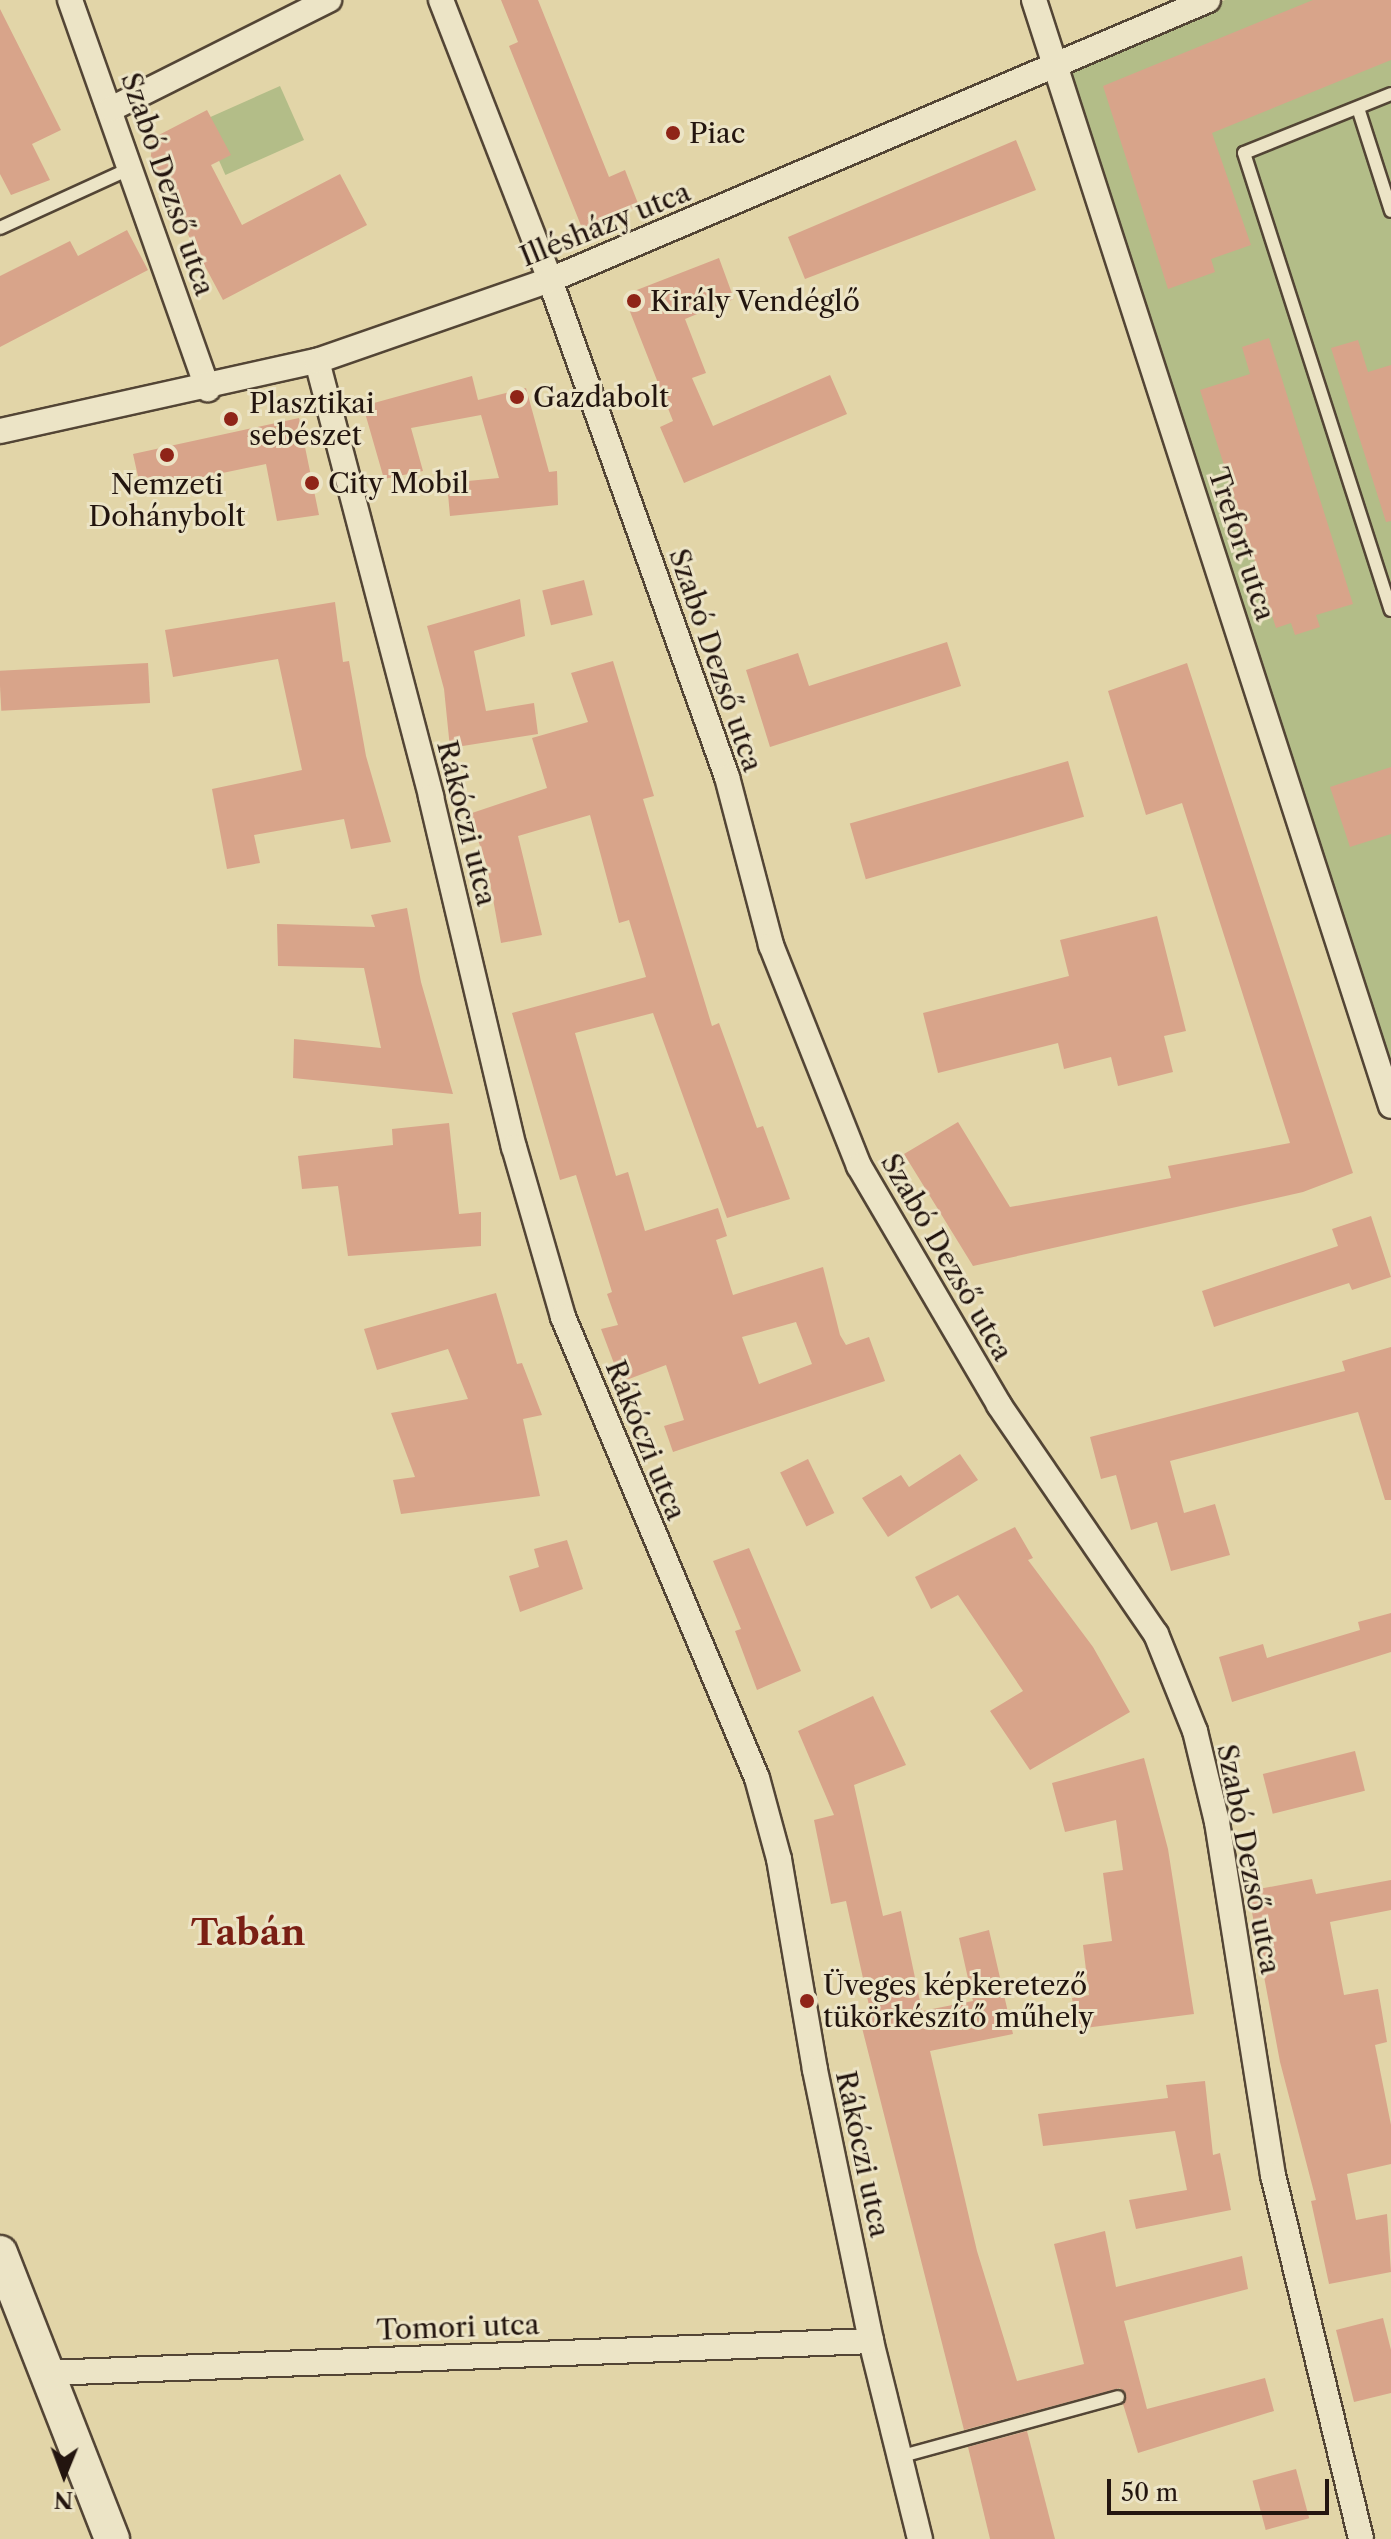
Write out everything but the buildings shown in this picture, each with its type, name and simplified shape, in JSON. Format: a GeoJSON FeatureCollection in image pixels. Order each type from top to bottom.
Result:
{"type":"FeatureCollection","features":[{"type":"Feature","properties":{"kind":"main road"},"geometry":{"type":"LineString","coordinates":[[0,2253],[112,2539]]}},
{"type":"Feature","properties":{"kind":"street","name":"Szabó Dezső utca"},"geometry":{"type":"LineString","coordinates":[[70,0],[133,167],[208,389]]}},
{"type":"Feature","properties":{"kind":"street"},"geometry":{"type":"LineString","coordinates":[[111,109],[329,0]]}},
{"type":"Feature","properties":{"kind":"street","name":"Szabó Dezső utca"},"geometry":{"type":"LineString","coordinates":[[441,0],[550,280],[727,777],[771,945],[859,1166],[999,1405],[1156,1634],[1195,1731],[1217,1822],[1273,2175],[1361,2539]]}},
{"type":"Feature","properties":{"kind":"street","name":"Trefort utca"},"geometry":{"type":"LineString","coordinates":[[1034,0],[1391,1106]]}},
{"type":"Feature","properties":{"kind":"street","name":"Illésházy utca"},"geometry":{"type":"LineString","coordinates":[[0,431],[208,389],[317,361],[550,280],[1056,68],[1208,0]]}},
{"type":"Feature","properties":{"kind":"street","name":"Rákóczi utca"},"geometry":{"type":"LineString","coordinates":[[317,361],[431,797],[514,1147],[563,1317],[757,1778],[779,1859],[815,2070],[871,2341],[920,2539]]}},
{"type":"Feature","properties":{"kind":"street","name":"Tomori utca"},"geometry":{"type":"LineString","coordinates":[[47,2373],[871,2341]]}},
{"type":"Feature","properties":{"kind":"lane"},"geometry":{"type":"LineString","coordinates":[[1391,94],[1244,153],[1391,610]]}},
{"type":"Feature","properties":{"kind":"lane"},"geometry":{"type":"LineString","coordinates":[[1358,108],[1391,211]]}},
{"type":"Feature","properties":{"kind":"lane"},"geometry":{"type":"LineString","coordinates":[[0,228],[133,167]]}},
{"type":"Feature","properties":{"kind":"lane"},"geometry":{"type":"LineString","coordinates":[[899,2457],[1118,2397]]}},
{"type":"Feature","properties":{"kind":"green space"},"geometry":{"type":"Polygon","coordinates":[[[1225,0],[1391,0],[1391,1083],[1065,72],[1225,0]]]}},
{"type":"Feature","properties":{"kind":"green space"},"geometry":{"type":"Polygon","coordinates":[[[280,86],[304,140],[225,175],[201,121],[280,86]]]}},
{"type":"Feature","properties":{"kind":"place","name":"Piac"},"geometry":{"type":"Point","coordinates":[673,133]}},
{"type":"Feature","properties":{"kind":"place","name":"Király Vendéglő"},"geometry":{"type":"Point","coordinates":[634,301]}},
{"type":"Feature","properties":{"kind":"place","name":"Gazdabolt"},"geometry":{"type":"Point","coordinates":[517,397]}},
{"type":"Feature","properties":{"kind":"place","name":"Plasztikai sebészet"},"geometry":{"type":"Point","coordinates":[231,419]}},
{"type":"Feature","properties":{"kind":"place","name":"Nemzeti Dohánybolt"},"geometry":{"type":"Point","coordinates":[167,455]}},
{"type":"Feature","properties":{"kind":"place","name":"City Mobil"},"geometry":{"type":"Point","coordinates":[312,483]}},
{"type":"Feature","properties":{"kind":"place","name":"Üveges képkeretező tükörkészítő műhely"},"geometry":{"type":"Point","coordinates":[807,2001]}},
{"type":"Feature","properties":{"kind":"district","name":"Tabán"},"geometry":{"type":"Point","coordinates":[248,1933]}}]}
